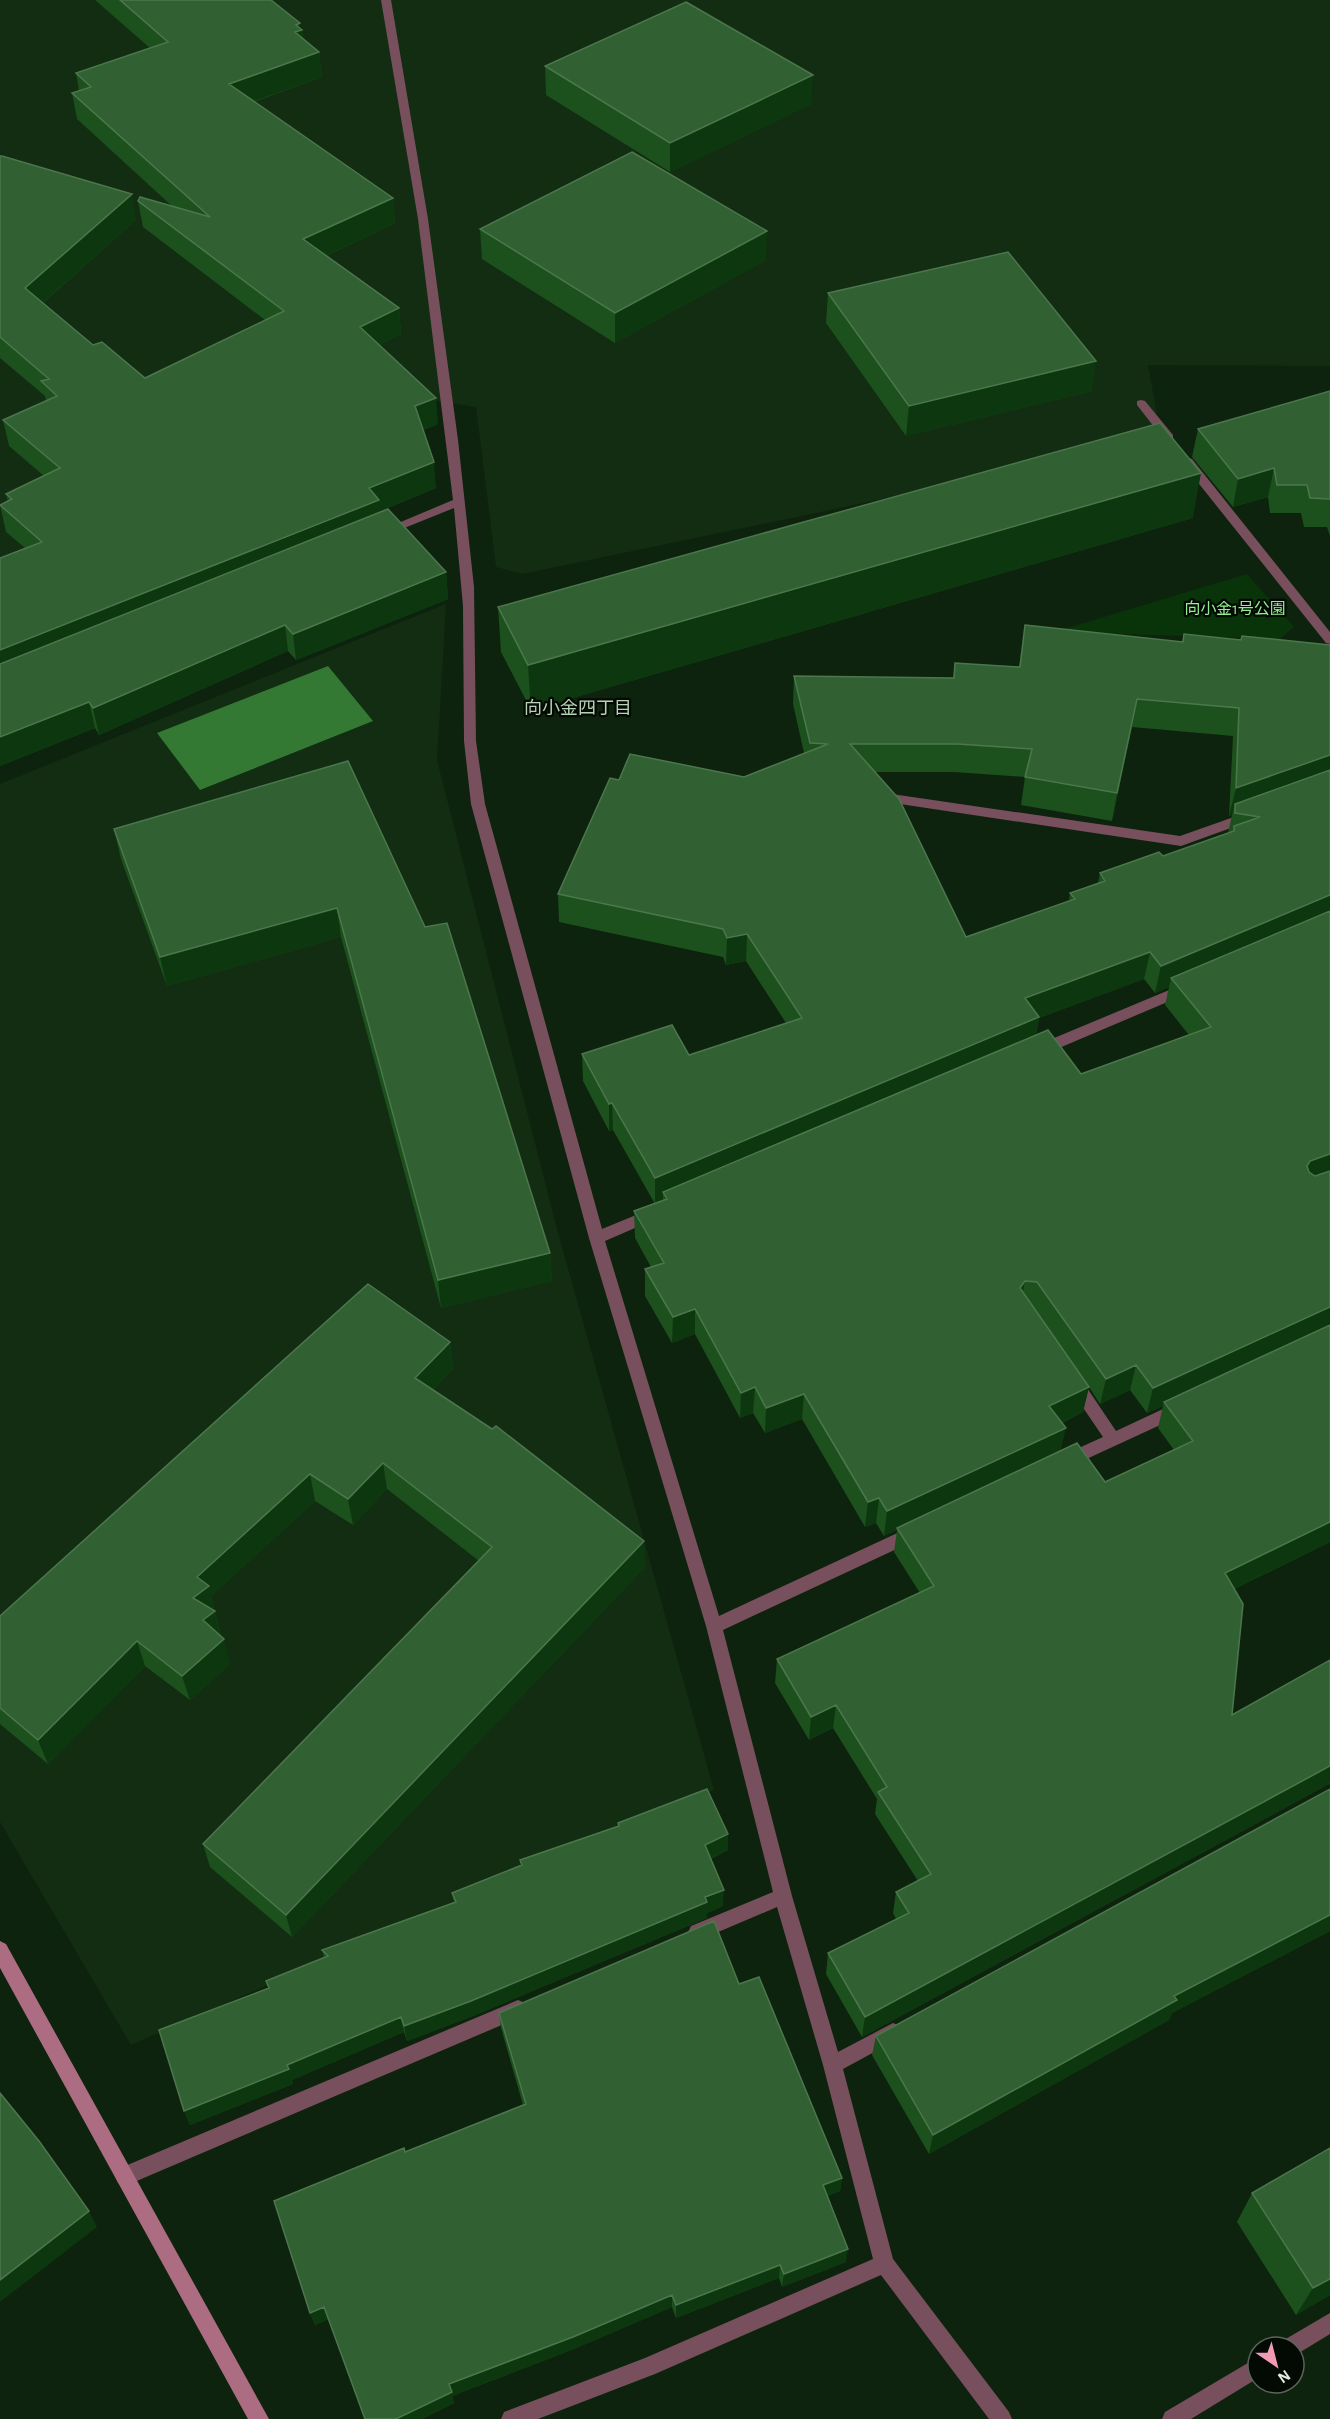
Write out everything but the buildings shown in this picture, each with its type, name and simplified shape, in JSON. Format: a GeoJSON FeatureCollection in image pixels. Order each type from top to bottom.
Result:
{"type":"FeatureCollection","features":[{"type":"Feature","properties":{"kind":"street"},"geometry":{"type":"LineString","coordinates":[[386,0],[401,81],[438,333],[468,589],[470,742],[478,804],[597,1238],[714,1626],[783,1896],[832,2066],[884,2264],[1002,2419]]}},
{"type":"Feature","properties":{"kind":"street"},"geometry":{"type":"LineString","coordinates":[[1141,403],[1330,640]]}},
{"type":"Feature","properties":{"kind":"street"},"geometry":{"type":"LineString","coordinates":[[371,537],[458,502]]}},
{"type":"Feature","properties":{"kind":"street"},"geometry":{"type":"LineString","coordinates":[[885,798],[1181,841],[1266,811]]}},
{"type":"Feature","properties":{"kind":"street"},"geometry":{"type":"LineString","coordinates":[[1024,1057],[1199,983]]}},
{"type":"Feature","properties":{"kind":"street"},"geometry":{"type":"LineString","coordinates":[[597,1238],[663,1210]]}},
{"type":"Feature","properties":{"kind":"street"},"geometry":{"type":"LineString","coordinates":[[1065,1371],[1113,1439]]}},
{"type":"Feature","properties":{"kind":"street"},"geometry":{"type":"LineString","coordinates":[[1053,1468],[1196,1400]]}},
{"type":"Feature","properties":{"kind":"street"},"geometry":{"type":"LineString","coordinates":[[714,1626],[926,1527]]}},
{"type":"Feature","properties":{"kind":"street"},"geometry":{"type":"LineString","coordinates":[[684,1938],[783,1896]]}},
{"type":"Feature","properties":{"kind":"street"},"geometry":{"type":"LineString","coordinates":[[0,1950],[259,2419]]}},
{"type":"Feature","properties":{"kind":"street"},"geometry":{"type":"LineString","coordinates":[[125,2176],[531,2003]]}},
{"type":"Feature","properties":{"kind":"street"},"geometry":{"type":"LineString","coordinates":[[832,2066],[905,2026]]}},
{"type":"Feature","properties":{"kind":"street"},"geometry":{"type":"LineString","coordinates":[[511,2419],[648,2367],[884,2264]]}},
{"type":"Feature","properties":{"kind":"street"},"geometry":{"type":"LineString","coordinates":[[1306,2338],[1330,2323]]}},
{"type":"Feature","properties":{"kind":"street"},"geometry":{"type":"LineString","coordinates":[[1172,2419],[1246,2374]]}},
{"type":"Feature","properties":{"kind":"shaded area"},"geometry":{"type":"Polygon","coordinates":[[[0,0],[1330,0],[1330,366],[1148,365],[1159,426],[1148,444],[522,574],[496,567],[476,407],[412,397],[0,573],[0,0]]]}},
{"type":"Feature","properties":{"kind":"shaded area"},"geometry":{"type":"Polygon","coordinates":[[[446,604],[437,760],[557,1229],[714,1790],[131,2045],[0,1822],[0,784],[446,604]]]}},
{"type":"Feature","properties":{"kind":"shaded area"},"geometry":{"type":"Polygon","coordinates":[[[328,666],[373,721],[200,790],[157,733],[328,666]]]}},
{"type":"Feature","properties":{"kind":"green space","name":"向小金1号公園"},"geometry":{"type":"Polygon","coordinates":[[[1247,574],[1294,627],[1280,639],[1054,632],[1247,574]]]}},
{"type":"Feature","properties":{"kind":"district","name":"向小金四丁目"},"geometry":{"type":"Point","coordinates":[578,708]}}]}
